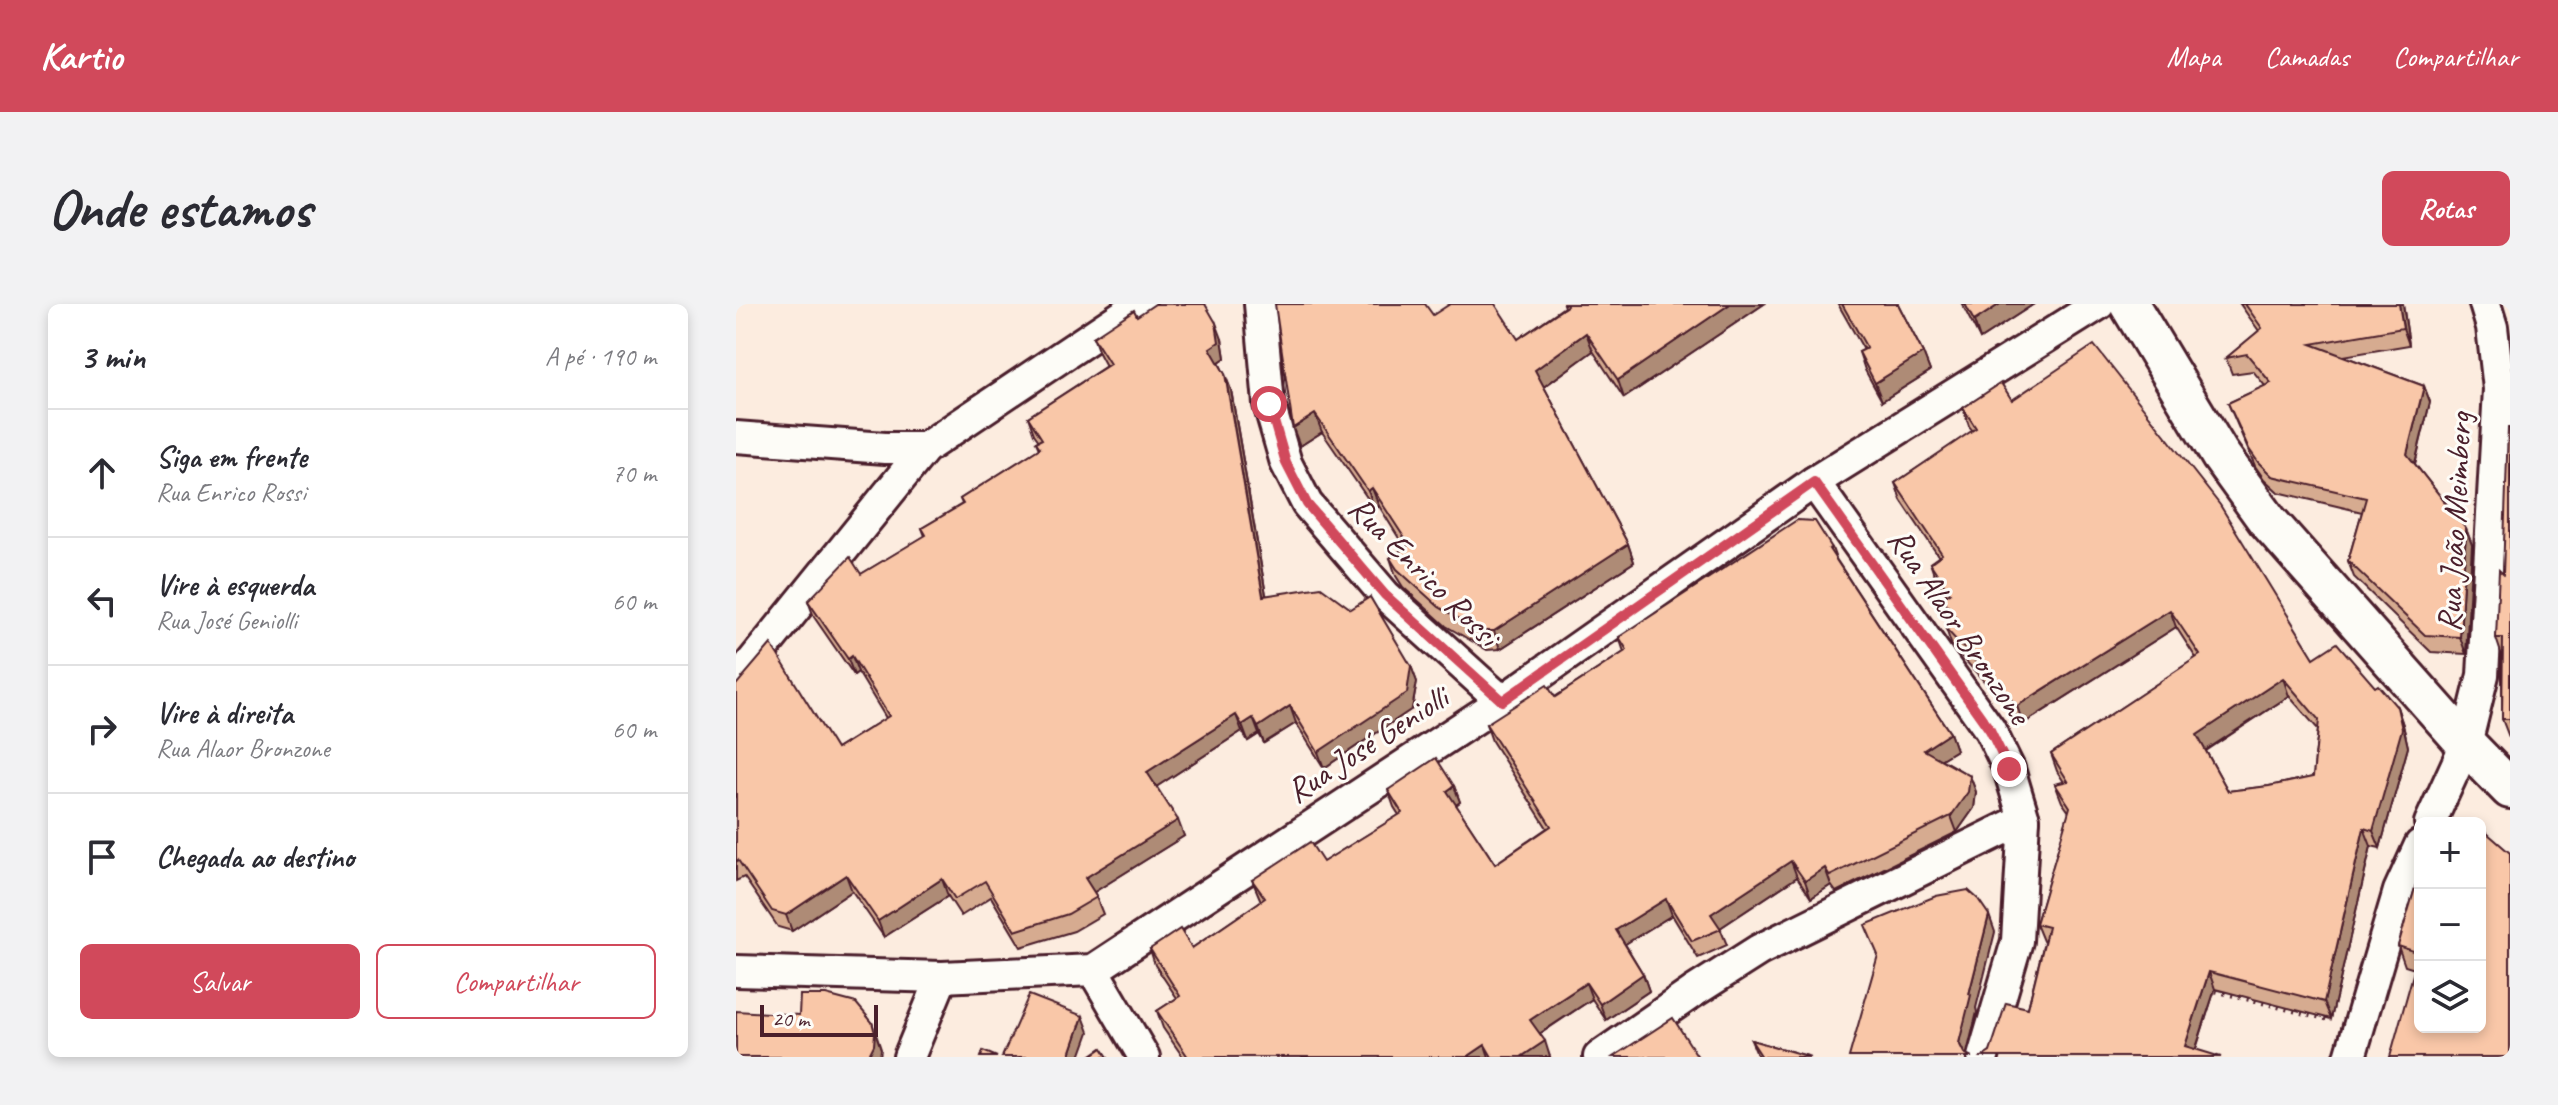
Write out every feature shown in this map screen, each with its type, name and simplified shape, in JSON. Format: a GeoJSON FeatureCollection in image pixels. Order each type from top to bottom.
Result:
{"type":"FeatureCollection","features":[{"type":"Feature","properties":{"kind":"street"},"geometry":{"type":"LineString","coordinates":[[736,682],[925,448],[1140,304]]}},
{"type":"Feature","properties":{"kind":"street","name":"Rua Enrico Rossi"},"geometry":{"type":"LineString","coordinates":[[1260,304],[1269,404],[1286,463],[1307,504],[1385,595],[1502,701]]}},
{"type":"Feature","properties":{"kind":"street","name":"Rua José Geniolli"},"geometry":{"type":"LineString","coordinates":[[1093,970],[1502,701],[1814,482],[2099,304]]}},
{"type":"Feature","properties":{"kind":"street"},"geometry":{"type":"LineString","coordinates":[[2129,304],[2220,455],[2267,520],[2466,744],[2510,789]]}},
{"type":"Feature","properties":{"kind":"street","name":"Rua João Meimberg"},"geometry":{"type":"LineString","coordinates":[[2433,817],[2466,744],[2483,675],[2499,389],[2492,327],[2485,304]]}},
{"type":"Feature","properties":{"kind":"street"},"geometry":{"type":"LineString","coordinates":[[736,437],[925,448]]}},
{"type":"Feature","properties":{"kind":"street","name":"Rua Alaor Bronzone"},"geometry":{"type":"LineString","coordinates":[[1814,482],[1990,730],[2009,769],[2024,819],[2017,941],[1983,1057]]}},
{"type":"Feature","properties":{"kind":"street"},"geometry":{"type":"LineString","coordinates":[[1599,1057],[1759,950],[2024,819]]}},
{"type":"Feature","properties":{"kind":"street"},"geometry":{"type":"LineString","coordinates":[[2350,1057],[2399,891],[2414,858]]}},
{"type":"Feature","properties":{"kind":"street"},"geometry":{"type":"LineString","coordinates":[[736,971],[942,977],[1093,970],[1144,1057]]}},
{"type":"Feature","properties":{"kind":"street"},"geometry":{"type":"LineString","coordinates":[[909,1057],[942,977]]}},
{"type":"Feature","properties":{"kind":"path"},"geometry":{"type":"LineString","coordinates":[[2196,986],[2359,1027]]}},
{"type":"Feature","properties":{"kind":"building"},"geometry":{"type":"Polygon","coordinates":[[[1155,304],[1205,304],[1216,323],[1219,342],[1210,348],[1225,374],[1263,596],[1321,587],[1351,609],[1370,597],[1411,666],[1407,693],[1318,752],[1290,706],[1258,727],[1253,718],[1242,725],[1236,715],[1147,772],[1178,820],[1085,878],[1097,897],[1068,914],[1015,931],[985,881],[955,899],[942,879],[878,921],[846,875],[786,915],[772,911],[738,860],[736,862],[736,685],[771,644],[836,749],[889,716],[852,656],[848,659],[808,601],[850,557],[861,574],[926,535],[922,528],[963,504],[960,499],[1040,448],[1036,442],[1042,439],[1028,417],[1110,364],[1093,337],[1134,310],[1137,316],[1155,304]]]}},
{"type":"Feature","properties":{"kind":"building"},"geometry":{"type":"Polygon","coordinates":[[[1275,304],[1425,304],[1433,315],[1450,304],[1495,304],[1518,339],[1566,304],[1730,304],[1618,380],[1586,333],[1535,370],[1628,544],[1494,631],[1480,631],[1439,607],[1397,569],[1390,558],[1409,545],[1372,488],[1368,491],[1315,414],[1293,428],[1275,304]]]}},
{"type":"Feature","properties":{"kind":"building"},"geometry":{"type":"Polygon","coordinates":[[[1842,304],[1898,304],[1923,353],[1875,383],[1859,352],[1867,348],[1842,304]]]}},
{"type":"Feature","properties":{"kind":"building"},"geometry":{"type":"Polygon","coordinates":[[[1965,304],[2000,304],[1974,321],[1965,304]]]}},
{"type":"Feature","properties":{"kind":"building"},"geometry":{"type":"Polygon","coordinates":[[[2245,304],[2399,304],[2403,328],[2311,344],[2424,386],[2407,454],[2466,529],[2460,637],[2425,635],[2348,561],[2366,498],[2272,476],[2249,449],[2228,403],[2271,383],[2247,354],[2226,358],[2262,328],[2245,304]]]}},
{"type":"Feature","properties":{"kind":"building"},"geometry":{"type":"Polygon","coordinates":[[[2094,345],[2220,505],[2314,658],[2337,643],[2397,707],[2402,729],[2373,831],[2364,828],[2324,1002],[2209,972],[2185,1046],[2221,1057],[1982,1057],[1990,1052],[2006,1003],[2028,1008],[2048,927],[2036,924],[2070,807],[2055,784],[2068,781],[2051,754],[2200,655],[2170,610],[2017,706],[1946,629],[1958,621],[1942,598],[1950,593],[1930,563],[1942,554],[1895,483],[1976,428],[1963,408],[2001,383],[2012,400],[2094,345]],[[2283,678],[2197,735],[2228,791],[2269,786],[2313,777],[2319,720],[2283,678]]]}},
{"type":"Feature","properties":{"kind":"building"},"geometry":{"type":"Polygon","coordinates":[[[2508,428],[2510,719],[2502,719],[2503,638],[2496,638],[2499,570],[2503,574],[2508,428]]]}},
{"type":"Feature","properties":{"kind":"building"},"geometry":{"type":"Polygon","coordinates":[[[1797,520],[1815,521],[1832,548],[1829,549],[1950,733],[1924,750],[1970,776],[1968,792],[1951,816],[1830,876],[1825,868],[1805,881],[1791,861],[1711,914],[1721,929],[1692,941],[1666,899],[1616,930],[1643,974],[1600,1004],[1586,983],[1530,1020],[1545,1041],[1521,1057],[1492,1057],[1485,1045],[1467,1057],[1188,1057],[1157,1011],[1180,996],[1150,949],[1180,929],[1192,948],[1265,898],[1252,880],[1310,842],[1323,862],[1402,813],[1388,790],[1436,758],[1454,786],[1447,791],[1495,864],[1551,826],[1486,724],[1547,685],[1555,697],[1627,650],[1619,637],[1797,520]]]}},
{"type":"Feature","properties":{"kind":"building"},"geometry":{"type":"Polygon","coordinates":[[[2486,832],[2510,853],[2510,1057],[2390,1057],[2414,971],[2414,1033],[2486,1033],[2486,832]]]}},
{"type":"Feature","properties":{"kind":"building"},"geometry":{"type":"Polygon","coordinates":[[[1968,890],[1989,915],[1959,1043],[1964,1053],[1972,1057],[1849,1057],[1878,955],[1865,925],[1936,896],[1968,890]]]}},
{"type":"Feature","properties":{"kind":"building"},"geometry":{"type":"Polygon","coordinates":[[[2414,891],[2414,951],[2398,946],[2414,891]]]}},
{"type":"Feature","properties":{"kind":"building"},"geometry":{"type":"Polygon","coordinates":[[[800,995],[826,995],[856,1003],[872,1022],[875,1033],[868,1057],[736,1057],[736,1011],[799,1015],[800,995]]]}},
{"type":"Feature","properties":{"kind":"building"},"geometry":{"type":"Polygon","coordinates":[[[1029,995],[1083,1016],[1069,1057],[1002,1057],[1029,995]]]}},
{"type":"Feature","properties":{"kind":"building"},"geometry":{"type":"Polygon","coordinates":[[[1673,1018],[1698,1057],[1613,1057],[1673,1018]]]}},
{"type":"Feature","properties":{"kind":"building"},"geometry":{"type":"Polygon","coordinates":[[[1751,1040],[1811,1057],[1762,1057],[1751,1040]]]}},
{"type":"Feature","properties":{"kind":"building"},"geometry":{"type":"Polygon","coordinates":[[[1102,1048],[1108,1057],[1089,1057],[1102,1048]]]}},
{"type":"Feature","properties":{"kind":"building"},"geometry":{"type":"Polygon","coordinates":[[[983,1051],[997,1057],[981,1057],[983,1051]]]}},
{"type":"Feature","properties":{"kind":"route"},"geometry":{"type":"LineString","coordinates":[[1269,404],[1286,463],[1307,504],[1385,595],[1502,701],[1814,482],[1990,730],[2009,769]]}}]}
